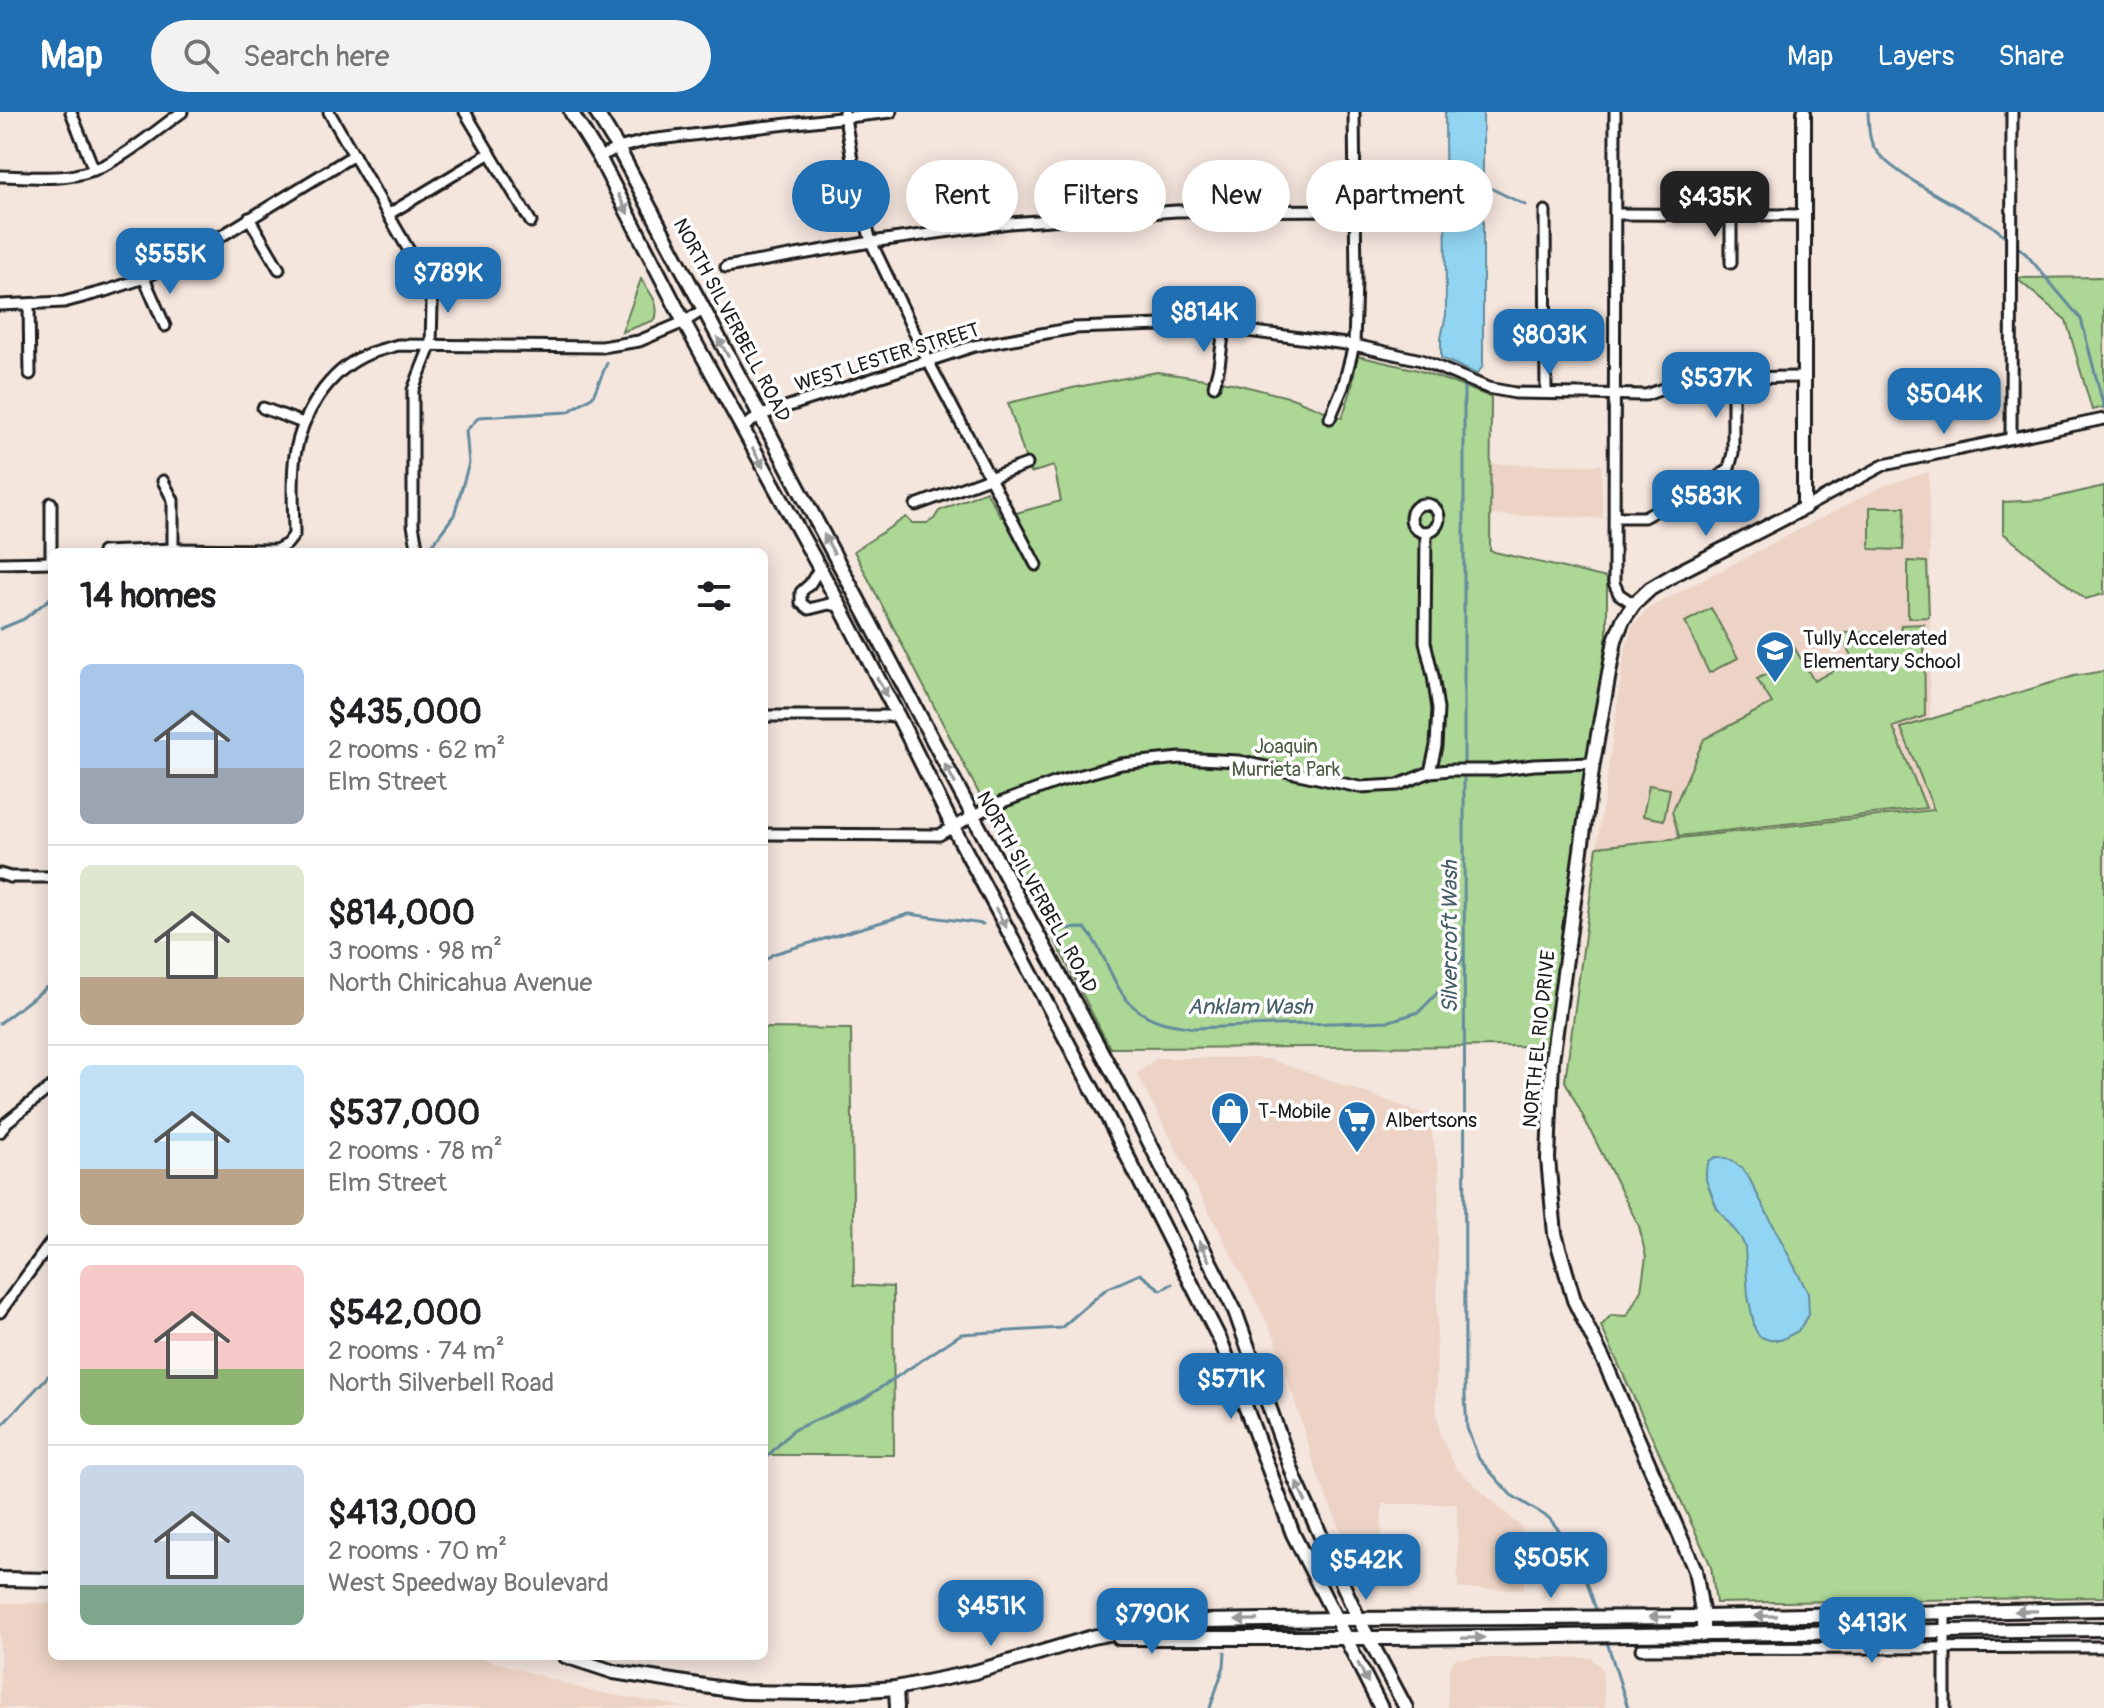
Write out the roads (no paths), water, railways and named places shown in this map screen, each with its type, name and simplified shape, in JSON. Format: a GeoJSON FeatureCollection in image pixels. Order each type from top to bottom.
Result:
{"type":"FeatureCollection","features":[{"type":"Feature","properties":{"kind":"main road","name":"NORTH SILVERBELL ROAD"},"geometry":{"type":"LineString","coordinates":[[571,112],[599,157],[684,322],[898,716],[953,827],[1109,1120],[1222,1344],[1293,1534],[1381,1708]]}},
{"type":"Feature","properties":{"kind":"main road","name":"NORTH SILVERBELL ROAD"},"geometry":{"type":"LineString","coordinates":[[596,112],[1131,1106],[1235,1311],[1295,1479],[1359,1620],[1406,1708]]}},
{"type":"Feature","properties":{"kind":"main road"},"geometry":{"type":"LineString","coordinates":[[1634,604],[1650,589],[1677,573],[1804,508],[1804,112]]}},
{"type":"Feature","properties":{"kind":"main road","name":"NORTH EL RIO DRIVE"},"geometry":{"type":"LineString","coordinates":[[1634,604],[1615,640],[1593,763],[1552,1060],[1548,1159],[1555,1234],[1574,1300],[1605,1363],[1695,1570],[1703,1635]]}},
{"type":"Feature","properties":{"kind":"main road"},"geometry":{"type":"LineString","coordinates":[[898,716],[916,708]]}},
{"type":"Feature","properties":{"kind":"main road"},"geometry":{"type":"LineString","coordinates":[[0,1579],[48,1580]]}},
{"type":"Feature","properties":{"kind":"main road"},"geometry":{"type":"LineString","coordinates":[[577,1660],[614,1672],[743,1692],[821,1693],[896,1688],[975,1672],[1092,1637],[1150,1626],[1205,1621],[1703,1617],[2104,1609]]}},
{"type":"Feature","properties":{"kind":"main road"},"geometry":{"type":"LineString","coordinates":[[1521,1619],[1522,1637]]}},
{"type":"Feature","properties":{"kind":"main road"},"geometry":{"type":"LineString","coordinates":[[1092,1637],[1369,1639],[2104,1629]]}},
{"type":"Feature","properties":{"kind":"main road"},"geometry":{"type":"LineString","coordinates":[[896,1688],[897,1708]]}},
{"type":"Feature","properties":{"kind":"street"},"geometry":{"type":"LineString","coordinates":[[71,112],[94,170]]}},
{"type":"Feature","properties":{"kind":"street"},"geometry":{"type":"LineString","coordinates":[[0,176],[75,176],[94,170],[117,158],[182,112]]}},
{"type":"Feature","properties":{"kind":"street"},"geometry":{"type":"LineString","coordinates":[[329,112],[426,280],[432,305],[431,344],[413,390],[413,525],[417,548]]}},
{"type":"Feature","properties":{"kind":"street"},"geometry":{"type":"LineString","coordinates":[[465,112],[531,222]]}},
{"type":"Feature","properties":{"kind":"street"},"geometry":{"type":"LineString","coordinates":[[599,157],[618,148],[649,140],[844,114],[891,112]]}},
{"type":"Feature","properties":{"kind":"street"},"geometry":{"type":"LineString","coordinates":[[1354,112],[1354,160]]}},
{"type":"Feature","properties":{"kind":"street"},"geometry":{"type":"LineString","coordinates":[[1615,112],[1614,583],[1619,594],[1634,604]]}},
{"type":"Feature","properties":{"kind":"street"},"geometry":{"type":"LineString","coordinates":[[2011,438],[2012,112]]}},
{"type":"Feature","properties":{"kind":"street"},"geometry":{"type":"LineString","coordinates":[[844,114],[856,183],[871,242],[928,361],[1036,565]]}},
{"type":"Feature","properties":{"kind":"street"},"geometry":{"type":"LineString","coordinates":[[389,214],[490,153]]}},
{"type":"Feature","properties":{"kind":"street"},"geometry":{"type":"LineString","coordinates":[[0,305],[64,302],[144,278],[192,254],[354,155]]}},
{"type":"Feature","properties":{"kind":"street"},"geometry":{"type":"LineString","coordinates":[[726,267],[871,242],[1009,223],[1161,212],[1306,211]]}},
{"type":"Feature","properties":{"kind":"street"},"geometry":{"type":"LineString","coordinates":[[1545,211],[1546,393]]}},
{"type":"Feature","properties":{"kind":"street"},"geometry":{"type":"LineString","coordinates":[[1615,214],[1805,215]]}},
{"type":"Feature","properties":{"kind":"street"},"geometry":{"type":"LineString","coordinates":[[1731,215],[1731,263]]}},
{"type":"Feature","properties":{"kind":"street"},"geometry":{"type":"LineString","coordinates":[[249,218],[279,269]]}},
{"type":"Feature","properties":{"kind":"street"},"geometry":{"type":"LineString","coordinates":[[1330,418],[1343,387],[1354,345],[1355,232]]}},
{"type":"Feature","properties":{"kind":"street"},"geometry":{"type":"LineString","coordinates":[[144,278],[165,326]]}},
{"type":"Feature","properties":{"kind":"street"},"geometry":{"type":"LineString","coordinates":[[29,305],[30,374]]}},
{"type":"Feature","properties":{"kind":"street"},"geometry":{"type":"LineString","coordinates":[[280,548],[294,535],[295,457],[303,423],[319,395],[341,372],[366,355],[398,345],[602,347],[639,341],[684,322],[703,310]]}},
{"type":"Feature","properties":{"kind":"street","name":"WEST LESTER STREET"},"geometry":{"type":"LineString","coordinates":[[742,428],[761,415],[974,346],[1074,328],[1161,325],[1224,328],[1354,345],[1421,360],[1488,388],[1515,393],[1646,395],[1693,378],[1804,377]]}},
{"type":"Feature","properties":{"kind":"street"},"geometry":{"type":"LineString","coordinates":[[1214,386],[1224,328]]}},
{"type":"Feature","properties":{"kind":"street"},"geometry":{"type":"LineString","coordinates":[[1615,517],[1644,517],[1720,476],[1729,468],[1733,453],[1733,379]]}},
{"type":"Feature","properties":{"kind":"street"},"geometry":{"type":"LineString","coordinates":[[263,408],[303,423]]}},
{"type":"Feature","properties":{"kind":"street"},"geometry":{"type":"LineString","coordinates":[[1804,508],[1884,465],[2104,419]]}},
{"type":"Feature","properties":{"kind":"street"},"geometry":{"type":"LineString","coordinates":[[916,505],[1027,464]]}},
{"type":"Feature","properties":{"kind":"street"},"geometry":{"type":"LineString","coordinates":[[163,481],[173,500],[173,548]]}},
{"type":"Feature","properties":{"kind":"street"},"geometry":{"type":"LineString","coordinates":[[51,503],[51,548]]}},
{"type":"Feature","properties":{"kind":"street"},"geometry":{"type":"LineString","coordinates":[[1426,532],[1425,642],[1438,709],[1436,746],[1430,772]]}},
{"type":"Feature","properties":{"kind":"street"},"geometry":{"type":"LineString","coordinates":[[0,563],[48,562]]}},
{"type":"Feature","properties":{"kind":"street"},"geometry":{"type":"LineString","coordinates":[[819,569],[801,592],[801,603],[809,609],[829,604],[839,606]]}},
{"type":"Feature","properties":{"kind":"street"},"geometry":{"type":"LineString","coordinates":[[768,716],[898,716]]}},
{"type":"Feature","properties":{"kind":"street"},"geometry":{"type":"LineString","coordinates":[[768,834],[939,835],[989,807],[1057,782],[1121,764],[1180,758],[1238,761],[1359,787],[1398,785],[1430,772],[1593,763]]}},
{"type":"Feature","properties":{"kind":"street"},"geometry":{"type":"LineString","coordinates":[[0,874],[48,877]]}},
{"type":"Feature","properties":{"kind":"street"},"geometry":{"type":"LineString","coordinates":[[0,1132],[7,1122],[48,1089]]}},
{"type":"Feature","properties":{"kind":"street"},"geometry":{"type":"LineString","coordinates":[[0,1312],[48,1246]]}},
{"type":"Feature","properties":{"kind":"street"},"geometry":{"type":"LineString","coordinates":[[1945,1613],[1945,1708]]}},
{"type":"Feature","properties":{"kind":"street","name":"NORTH EL RIO DRIVE"},"geometry":{"type":"LineString","coordinates":[[1703,1635],[1704,1649]]}},
{"type":"Feature","properties":{"kind":"street"},"geometry":{"type":"LineString","coordinates":[[1641,1649],[2104,1647]]}},
{"type":"Feature","properties":{"kind":"water"},"geometry":{"type":"Polygon","coordinates":[[[1445,112],[1483,112],[1483,160],[1445,160],[1445,112]]]}},
{"type":"Feature","properties":{"kind":"water"},"geometry":{"type":"Polygon","coordinates":[[[1446,232],[1483,232],[1483,366],[1477,374],[1441,358],[1446,315],[1446,232]]]}},
{"type":"Feature","properties":{"kind":"water"},"geometry":{"type":"Polygon","coordinates":[[[1716,1157],[1731,1160],[1749,1178],[1808,1293],[1809,1315],[1798,1331],[1781,1340],[1759,1336],[1755,1329],[1748,1296],[1745,1247],[1717,1208],[1706,1180],[1709,1161],[1716,1157]]]}},
{"type":"Feature","properties":{"kind":"waterway"},"geometry":{"type":"LineString","coordinates":[[1868,112],[1871,141],[1883,159],[1911,180],[2005,236]]}},
{"type":"Feature","properties":{"kind":"waterway"},"geometry":{"type":"LineString","coordinates":[[1493,189],[1525,205]]}},
{"type":"Feature","properties":{"kind":"waterway"},"geometry":{"type":"LineString","coordinates":[[2019,248],[2081,319],[2104,408]]}},
{"type":"Feature","properties":{"kind":"waterway"},"geometry":{"type":"LineString","coordinates":[[430,548],[454,515],[469,463],[466,431],[479,417],[568,412],[593,396],[607,363]]}},
{"type":"Feature","properties":{"kind":"waterway","name":"Silvercroft Wash"},"geometry":{"type":"LineString","coordinates":[[1464,382],[1464,766]]}},
{"type":"Feature","properties":{"kind":"waterway"},"geometry":{"type":"LineString","coordinates":[[0,629],[24,619],[48,600]]}},
{"type":"Feature","properties":{"kind":"waterway","name":"Silvercroft Wash"},"geometry":{"type":"LineString","coordinates":[[1464,774],[1467,1428],[1479,1459],[1511,1495],[1549,1518],[1578,1554],[1597,1613]]}},
{"type":"Feature","properties":{"kind":"waterway","name":"Anklam Wash"},"geometry":{"type":"LineString","coordinates":[[768,958],[909,914],[983,924]]}},
{"type":"Feature","properties":{"kind":"waterway","name":"Anklam Wash"},"geometry":{"type":"LineString","coordinates":[[1054,929],[1085,928],[1123,995],[1133,1006],[1162,1022],[1193,1028],[1390,1021],[1419,1012],[1445,985],[1464,956]]}},
{"type":"Feature","properties":{"kind":"waterway","name":"Anklam Wash"},"geometry":{"type":"LineString","coordinates":[[0,1023],[48,986]]}},
{"type":"Feature","properties":{"kind":"waterway"},"geometry":{"type":"LineString","coordinates":[[768,1456],[793,1430],[862,1400],[961,1334],[1061,1328],[1106,1289],[1140,1274],[1161,1290],[1172,1284]]}},
{"type":"Feature","properties":{"kind":"waterway"},"geometry":{"type":"LineString","coordinates":[[0,1430],[48,1376]]}},
{"type":"Feature","properties":{"kind":"waterway","name":"Silvercroft Wash"},"geometry":{"type":"LineString","coordinates":[[1606,1639],[1628,1708]]}},
{"type":"Feature","properties":{"kind":"waterway"},"geometry":{"type":"LineString","coordinates":[[1210,1708],[1224,1666],[1225,1652]]}},
{"type":"Feature","properties":{"kind":"place","name":"Tully Accelerated Elementary School"},"geometry":{"type":"Point","coordinates":[1775,684]}},
{"type":"Feature","properties":{"kind":"place","name":"T-Mobile"},"geometry":{"type":"Point","coordinates":[1230,1145]}},
{"type":"Feature","properties":{"kind":"place","name":"Albertsons"},"geometry":{"type":"Point","coordinates":[1357,1154]}},
{"type":"Feature","properties":{"kind":"park label","name":"Joaquin Murrieta Park"},"geometry":{"type":"Point","coordinates":[1286,758]}}]}
